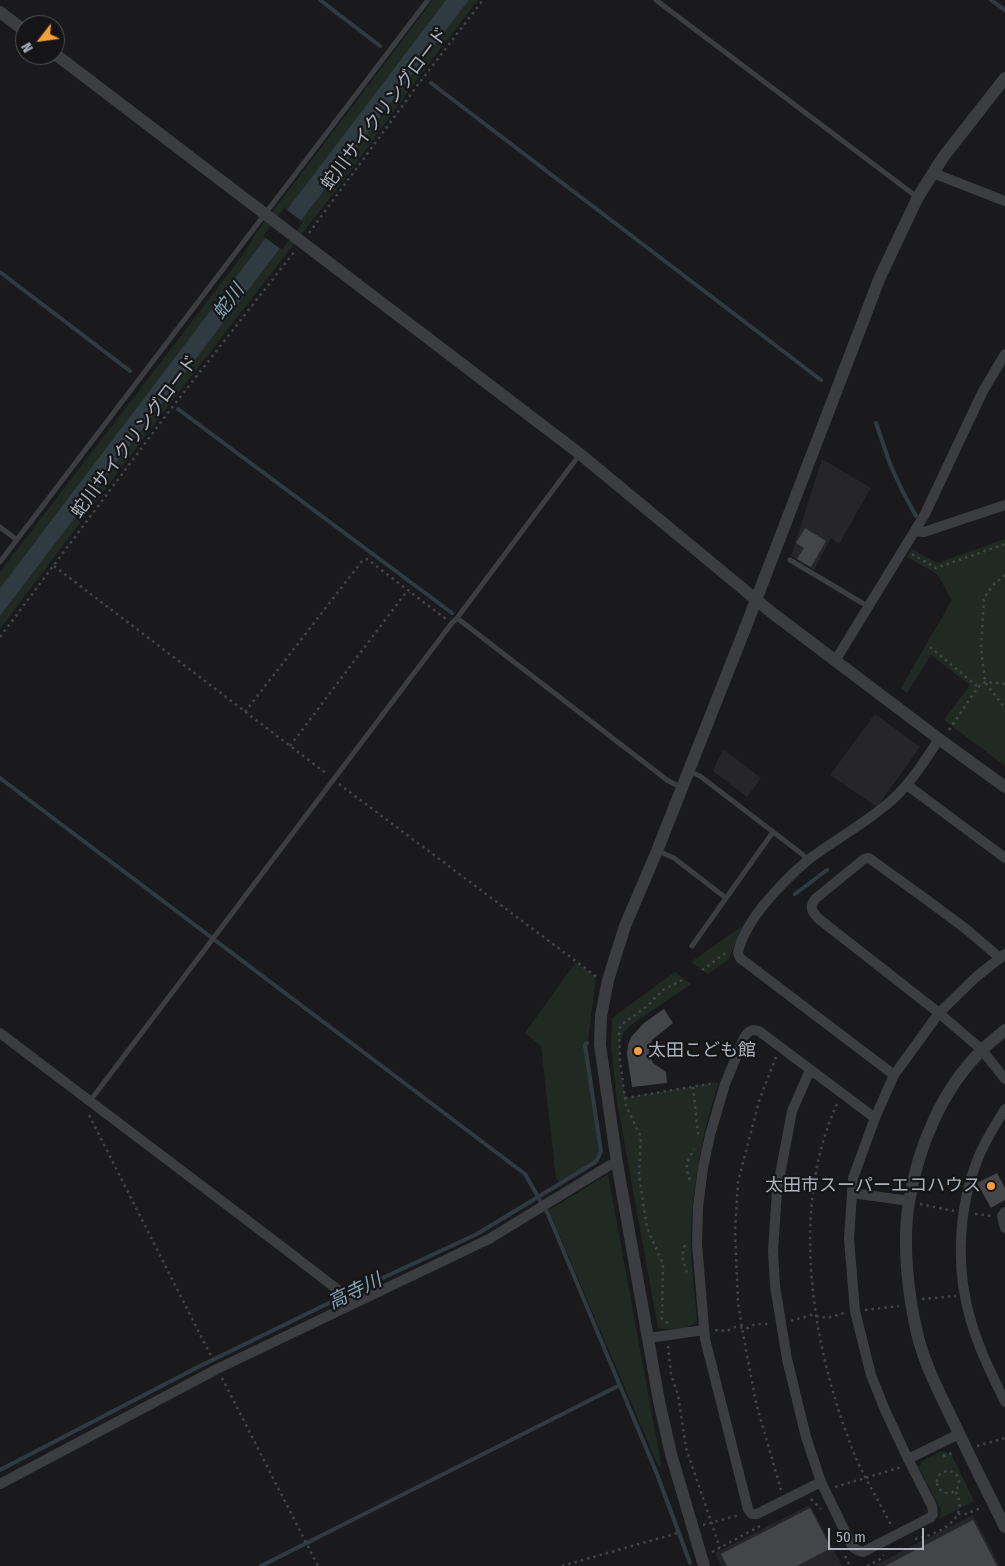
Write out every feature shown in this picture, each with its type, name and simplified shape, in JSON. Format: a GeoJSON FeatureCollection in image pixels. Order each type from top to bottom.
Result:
{"type":"FeatureCollection","features":[{"type":"Feature","properties":{"kind":"street"},"geometry":{"type":"LineString","coordinates":[[0,12],[15,23]]}},
{"type":"Feature","properties":{"kind":"street"},"geometry":{"type":"LineString","coordinates":[[65,62],[265,216],[304,237],[580,454],[756,599],[835,661],[944,735],[1005,787]]}},
{"type":"Feature","properties":{"kind":"street"},"geometry":{"type":"LineString","coordinates":[[704,1566],[663,1419],[617,1163],[600,1045],[601,1016],[608,980],[625,926],[748,621],[880,277],[918,197],[933,173],[944,156],[1005,78]]}},
{"type":"Feature","properties":{"kind":"street"},"geometry":{"type":"LineString","coordinates":[[933,173],[1005,202]]}},
{"type":"Feature","properties":{"kind":"street"},"geometry":{"type":"LineString","coordinates":[[835,661],[925,514],[983,390],[1005,354]]}},
{"type":"Feature","properties":{"kind":"street"},"geometry":{"type":"LineString","coordinates":[[915,531],[924,532],[1005,505]]}},
{"type":"Feature","properties":{"kind":"street"},"geometry":{"type":"LineString","coordinates":[[894,1075],[740,958],[738,953],[742,938],[754,916],[782,884],[808,861],[876,813],[907,785],[944,735]]}},
{"type":"Feature","properties":{"kind":"street"},"geometry":{"type":"LineString","coordinates":[[907,785],[1005,858]]}},
{"type":"Feature","properties":{"kind":"street"},"geometry":{"type":"LineString","coordinates":[[810,1070],[792,1111],[777,1191],[772,1251],[775,1286],[786,1359],[806,1437],[821,1482],[852,1546],[864,1552],[933,1514],[932,1506],[885,1410],[871,1375],[857,1319],[849,1239],[853,1178],[875,1118],[894,1075],[940,1013],[976,977],[1002,956],[869,858],[864,859],[815,899],[811,905],[812,911],[819,919],[940,1013],[982,1050],[1005,1078]]}},
{"type":"Feature","properties":{"kind":"street"},"geometry":{"type":"LineString","coordinates":[[821,1482],[757,1514],[752,1514],[748,1510],[704,1330],[697,1244],[698,1207],[703,1168],[710,1135],[725,1084],[744,1038],[748,1032],[753,1030],[759,1031],[875,1118]]}},
{"type":"Feature","properties":{"kind":"street"},"geometry":{"type":"LineString","coordinates":[[1005,1030],[982,1050],[958,1079],[938,1112],[919,1158],[906,1260],[918,1337],[933,1380],[1005,1526]]}},
{"type":"Feature","properties":{"kind":"street"},"geometry":{"type":"LineString","coordinates":[[0,1033],[292,1254],[342,1293],[352,1304]]}},
{"type":"Feature","properties":{"kind":"street"},"geometry":{"type":"LineString","coordinates":[[1005,1109],[985,1142],[971,1180],[963,1213],[962,1242],[964,1292],[970,1319],[986,1362],[1005,1402]]}},
{"type":"Feature","properties":{"kind":"street"},"geometry":{"type":"LineString","coordinates":[[0,1484],[217,1368],[488,1239],[610,1165],[617,1163]]}},
{"type":"Feature","properties":{"kind":"street"},"geometry":{"type":"LineString","coordinates":[[852,1193],[914,1202]]}},
{"type":"Feature","properties":{"kind":"street"},"geometry":{"type":"LineString","coordinates":[[1003,1214],[1005,1228]]}},
{"type":"Feature","properties":{"kind":"street"},"geometry":{"type":"LineString","coordinates":[[648,1338],[704,1330]]}},
{"type":"Feature","properties":{"kind":"street"},"geometry":{"type":"LineString","coordinates":[[908,1458],[960,1434]]}},
{"type":"Feature","properties":{"kind":"lane"},"geometry":{"type":"LineString","coordinates":[[0,562],[428,0]]}},
{"type":"Feature","properties":{"kind":"lane"},"geometry":{"type":"LineString","coordinates":[[656,0],[918,197]]}},
{"type":"Feature","properties":{"kind":"lane"},"geometry":{"type":"LineString","coordinates":[[90,1101],[580,454]]}},
{"type":"Feature","properties":{"kind":"lane"},"geometry":{"type":"LineString","coordinates":[[0,527],[17,540]]}},
{"type":"Feature","properties":{"kind":"lane"},"geometry":{"type":"LineString","coordinates":[[790,560],[869,607]]}},
{"type":"Feature","properties":{"kind":"lane"},"geometry":{"type":"LineString","coordinates":[[457,618],[667,780],[682,788]]}},
{"type":"Feature","properties":{"kind":"lane"},"geometry":{"type":"LineString","coordinates":[[689,771],[700,776],[802,854],[808,861]]}},
{"type":"Feature","properties":{"kind":"lane"},"geometry":{"type":"LineString","coordinates":[[692,946],[773,832]]}},
{"type":"Feature","properties":{"kind":"lane"},"geometry":{"type":"LineString","coordinates":[[657,850],[674,858],[726,898]]}},
{"type":"Feature","properties":{"kind":"path","name":"蛇川サイクリングロード"},"geometry":{"type":"LineString","coordinates":[[304,237],[483,0]]}},
{"type":"Feature","properties":{"kind":"path","name":"蛇川サイクリングロード"},"geometry":{"type":"LineString","coordinates":[[0,637],[170,410],[293,254]]}},
{"type":"Feature","properties":{"kind":"path"},"geometry":{"type":"LineString","coordinates":[[909,552],[936,568],[1005,544]]}},
{"type":"Feature","properties":{"kind":"path"},"geometry":{"type":"LineString","coordinates":[[245,712],[362,561],[367,559],[452,622]]}},
{"type":"Feature","properties":{"kind":"path"},"geometry":{"type":"LineString","coordinates":[[1005,575],[993,585],[984,598],[981,648],[985,682],[1005,708]]}},
{"type":"Feature","properties":{"kind":"path"},"geometry":{"type":"LineString","coordinates":[[290,746],[404,595],[409,592],[414,594]]}},
{"type":"Feature","properties":{"kind":"path"},"geometry":{"type":"LineString","coordinates":[[930,647],[978,687]]}},
{"type":"Feature","properties":{"kind":"path"},"geometry":{"type":"LineString","coordinates":[[944,735],[978,687],[985,682],[1005,684]]}},
{"type":"Feature","properties":{"kind":"path"},"geometry":{"type":"LineString","coordinates":[[702,970],[721,955],[731,951]]}},
{"type":"Feature","properties":{"kind":"path"},"geometry":{"type":"LineString","coordinates":[[674,1324],[662,1319],[663,1264],[647,1228],[638,1174],[641,1137],[627,1110],[620,1060],[619,1030],[621,1025],[646,1008],[663,990],[686,978]]}},
{"type":"Feature","properties":{"kind":"path"},"geometry":{"type":"LineString","coordinates":[[782,1048],[776,1056],[759,1101],[738,1182],[735,1231],[738,1302],[742,1328],[756,1403],[776,1480],[783,1496]]}},
{"type":"Feature","properties":{"kind":"path"},"geometry":{"type":"LineString","coordinates":[[626,1098],[718,1082],[725,1084]]}},
{"type":"Feature","properties":{"kind":"path"},"geometry":{"type":"LineString","coordinates":[[693,1087],[698,1138]]}},
{"type":"Feature","properties":{"kind":"path"},"geometry":{"type":"LineString","coordinates":[[842,1094],[827,1128],[816,1177],[810,1229],[811,1270],[822,1346],[836,1401],[857,1460],[893,1529]]}},
{"type":"Feature","properties":{"kind":"path"},"geometry":{"type":"LineString","coordinates":[[90,1101],[88,1108],[90,1118],[318,1566]]}},
{"type":"Feature","properties":{"kind":"path"},"geometry":{"type":"LineString","coordinates":[[690,1186],[686,1164],[697,1142]]}},
{"type":"Feature","properties":{"kind":"path"},"geometry":{"type":"LineString","coordinates":[[914,1202],[958,1212]]}},
{"type":"Feature","properties":{"kind":"path"},"geometry":{"type":"LineString","coordinates":[[969,1213],[1003,1214]]}},
{"type":"Feature","properties":{"kind":"path"},"geometry":{"type":"LineString","coordinates":[[688,1240],[682,1256],[688,1278]]}},
{"type":"Feature","properties":{"kind":"path"},"geometry":{"type":"LineString","coordinates":[[922,1299],[958,1296]]}},
{"type":"Feature","properties":{"kind":"path"},"geometry":{"type":"LineString","coordinates":[[861,1310],[899,1306]]}},
{"type":"Feature","properties":{"kind":"path"},"geometry":{"type":"LineString","coordinates":[[787,1322],[811,1316],[827,1318],[838,1313],[849,1312]]}},
{"type":"Feature","properties":{"kind":"path"},"geometry":{"type":"LineString","coordinates":[[704,1330],[727,1331],[736,1327],[748,1328],[755,1324],[773,1323]]}},
{"type":"Feature","properties":{"kind":"path"},"geometry":{"type":"LineString","coordinates":[[668,1344],[671,1374],[678,1395],[686,1448],[720,1548]]}},
{"type":"Feature","properties":{"kind":"path"},"geometry":{"type":"LineString","coordinates":[[952,1472],[957,1477],[958,1484],[955,1490],[945,1492],[939,1488],[938,1478],[943,1473],[952,1472]]}},
{"type":"Feature","properties":{"kind":"path"},"geometry":{"type":"LineString","coordinates":[[957,1477],[961,1475]]}},
{"type":"Feature","properties":{"kind":"path"},"geometry":{"type":"LineString","coordinates":[[804,1503],[811,1499],[825,1516]]}},
{"type":"Feature","properties":{"kind":"path"},"geometry":{"type":"LineString","coordinates":[[958,1514],[966,1514],[982,1507]]}},
{"type":"Feature","properties":{"kind":"path"},"geometry":{"type":"LineString","coordinates":[[712,1552],[764,1524]]}},
{"type":"Feature","properties":{"kind":"path"},"geometry":{"type":"LineString","coordinates":[[845,1556],[850,1566]]}},
{"type":"Feature","properties":{"kind":"shaded area"},"geometry":{"type":"Polygon","coordinates":[[[433,0],[446,0],[0,588],[0,572],[242,256],[257,232],[433,0]]]}},
{"type":"Feature","properties":{"kind":"shaded area"},"geometry":{"type":"Polygon","coordinates":[[[469,0],[478,0],[340,185],[165,410],[0,629],[0,616],[469,0]]]}},
{"type":"Feature","properties":{"kind":"shaded area"},"geometry":{"type":"Polygon","coordinates":[[[822,459],[871,488],[839,544],[831,538],[814,570],[791,556],[822,459]]]}},
{"type":"Feature","properties":{"kind":"shaded area"},"geometry":{"type":"Polygon","coordinates":[[[1005,539],[1005,766],[944,720],[970,685],[931,655],[907,693],[901,688],[952,600],[937,574],[907,557],[912,549],[937,563],[1005,539]]]}},
{"type":"Feature","properties":{"kind":"shaded area"},"geometry":{"type":"Polygon","coordinates":[[[875,714],[920,747],[877,807],[830,775],[875,714]]]}},
{"type":"Feature","properties":{"kind":"shaded area"},"geometry":{"type":"Polygon","coordinates":[[[723,749],[761,778],[747,797],[713,771],[723,749]]]}},
{"type":"Feature","properties":{"kind":"shaded area"},"geometry":{"type":"Polygon","coordinates":[[[742,926],[729,959],[708,974],[691,962],[742,926]]]}},
{"type":"Feature","properties":{"kind":"shaded area"},"geometry":{"type":"Polygon","coordinates":[[[576,962],[596,977],[588,1040],[585,1045],[601,1151],[594,1163],[560,1184],[556,1178],[541,1046],[525,1033],[576,962]]]}},
{"type":"Feature","properties":{"kind":"shaded area"},"geometry":{"type":"Polygon","coordinates":[[[675,972],[691,984],[631,1025],[623,1034],[619,1049],[621,1075],[626,1098],[719,1082],[703,1140],[693,1201],[691,1250],[697,1321],[684,1328],[667,1329],[658,1328],[617,1102],[611,1046],[612,1018],[675,972]]]}},
{"type":"Feature","properties":{"kind":"shaded area"},"geometry":{"type":"Polygon","coordinates":[[[608,1174],[661,1464],[659,1468],[549,1210],[608,1174]]]}},
{"type":"Feature","properties":{"kind":"shaded area"},"geometry":{"type":"Polygon","coordinates":[[[942,1451],[951,1454],[974,1501],[939,1519],[941,1510],[919,1468],[922,1461],[942,1451]]]}},
{"type":"Feature","properties":{"kind":"shaded area"},"geometry":{"type":"Polygon","coordinates":[[[810,1505],[842,1566],[721,1566],[715,1553],[810,1505]]]}},
{"type":"Feature","properties":{"kind":"shaded area"},"geometry":{"type":"Polygon","coordinates":[[[973,1515],[1000,1566],[873,1566],[973,1515]]]}},
{"type":"Feature","properties":{"kind":"water","name":"蛇川"},"geometry":{"type":"Polygon","coordinates":[[[446,0],[469,0],[0,616],[0,588],[446,0]]]}},
{"type":"Feature","properties":{"kind":"pier"},"geometry":{"type":"Polygon","coordinates":[[[284,208],[303,222],[282,250],[263,236],[284,208]]]}},
{"type":"Feature","properties":{"kind":"building"},"geometry":{"type":"Polygon","coordinates":[[[805,528],[826,541],[811,567],[797,559],[804,548],[796,543],[805,528]]]}},
{"type":"Feature","properties":{"kind":"building","name":"太田こども館"},"geometry":{"type":"Polygon","coordinates":[[[664,1009],[673,1023],[652,1040],[649,1055],[653,1063],[666,1072],[667,1083],[632,1087],[627,1054],[631,1037],[644,1023],[664,1009]]]}},
{"type":"Feature","properties":{"kind":"building","name":"太田市スーパーエコハウス"},"geometry":{"type":"Polygon","coordinates":[[[997,1173],[1005,1188],[1005,1200],[991,1208],[977,1183],[997,1173]]]}},
{"type":"Feature","properties":{"kind":"building"},"geometry":{"type":"Polygon","coordinates":[[[810,1508],[831,1548],[797,1566],[727,1566],[721,1554],[810,1508]]]}},
{"type":"Feature","properties":{"kind":"building"},"geometry":{"type":"Polygon","coordinates":[[[973,1520],[997,1566],[885,1566],[973,1520]]]}},
{"type":"Feature","properties":{"kind":"waterway"},"geometry":{"type":"LineString","coordinates":[[320,0],[380,46]]}},
{"type":"Feature","properties":{"kind":"waterway"},"geometry":{"type":"LineString","coordinates":[[991,0],[1005,10]]}},
{"type":"Feature","properties":{"kind":"waterway"},"geometry":{"type":"LineString","coordinates":[[431,83],[821,380]]}},
{"type":"Feature","properties":{"kind":"waterway"},"geometry":{"type":"LineString","coordinates":[[0,272],[130,371]]}},
{"type":"Feature","properties":{"kind":"waterway"},"geometry":{"type":"LineString","coordinates":[[178,409],[452,613]]}},
{"type":"Feature","properties":{"kind":"waterway"},"geometry":{"type":"LineString","coordinates":[[876,423],[890,464],[916,516]]}},
{"type":"Feature","properties":{"kind":"waterway"},"geometry":{"type":"LineString","coordinates":[[0,778],[525,1174],[548,1214],[657,1474],[690,1563]]}},
{"type":"Feature","properties":{"kind":"waterway","name":"高寺川"},"geometry":{"type":"LineString","coordinates":[[795,894],[827,870]]}},
{"type":"Feature","properties":{"kind":"waterway","name":"高寺川"},"geometry":{"type":"LineString","coordinates":[[0,1470],[198,1367],[477,1234],[594,1163],[601,1151],[585,1045],[587,1043]]}},
{"type":"Feature","properties":{"kind":"waterway"},"geometry":{"type":"LineString","coordinates":[[261,1566],[620,1385]]}},
{"type":"Feature","properties":{"kind":"place","name":"太田こども館"},"geometry":{"type":"Point","coordinates":[638,1051]}},
{"type":"Feature","properties":{"kind":"place","name":"太田市スーパーエコハウス"},"geometry":{"type":"Point","coordinates":[991,1186]}}]}
